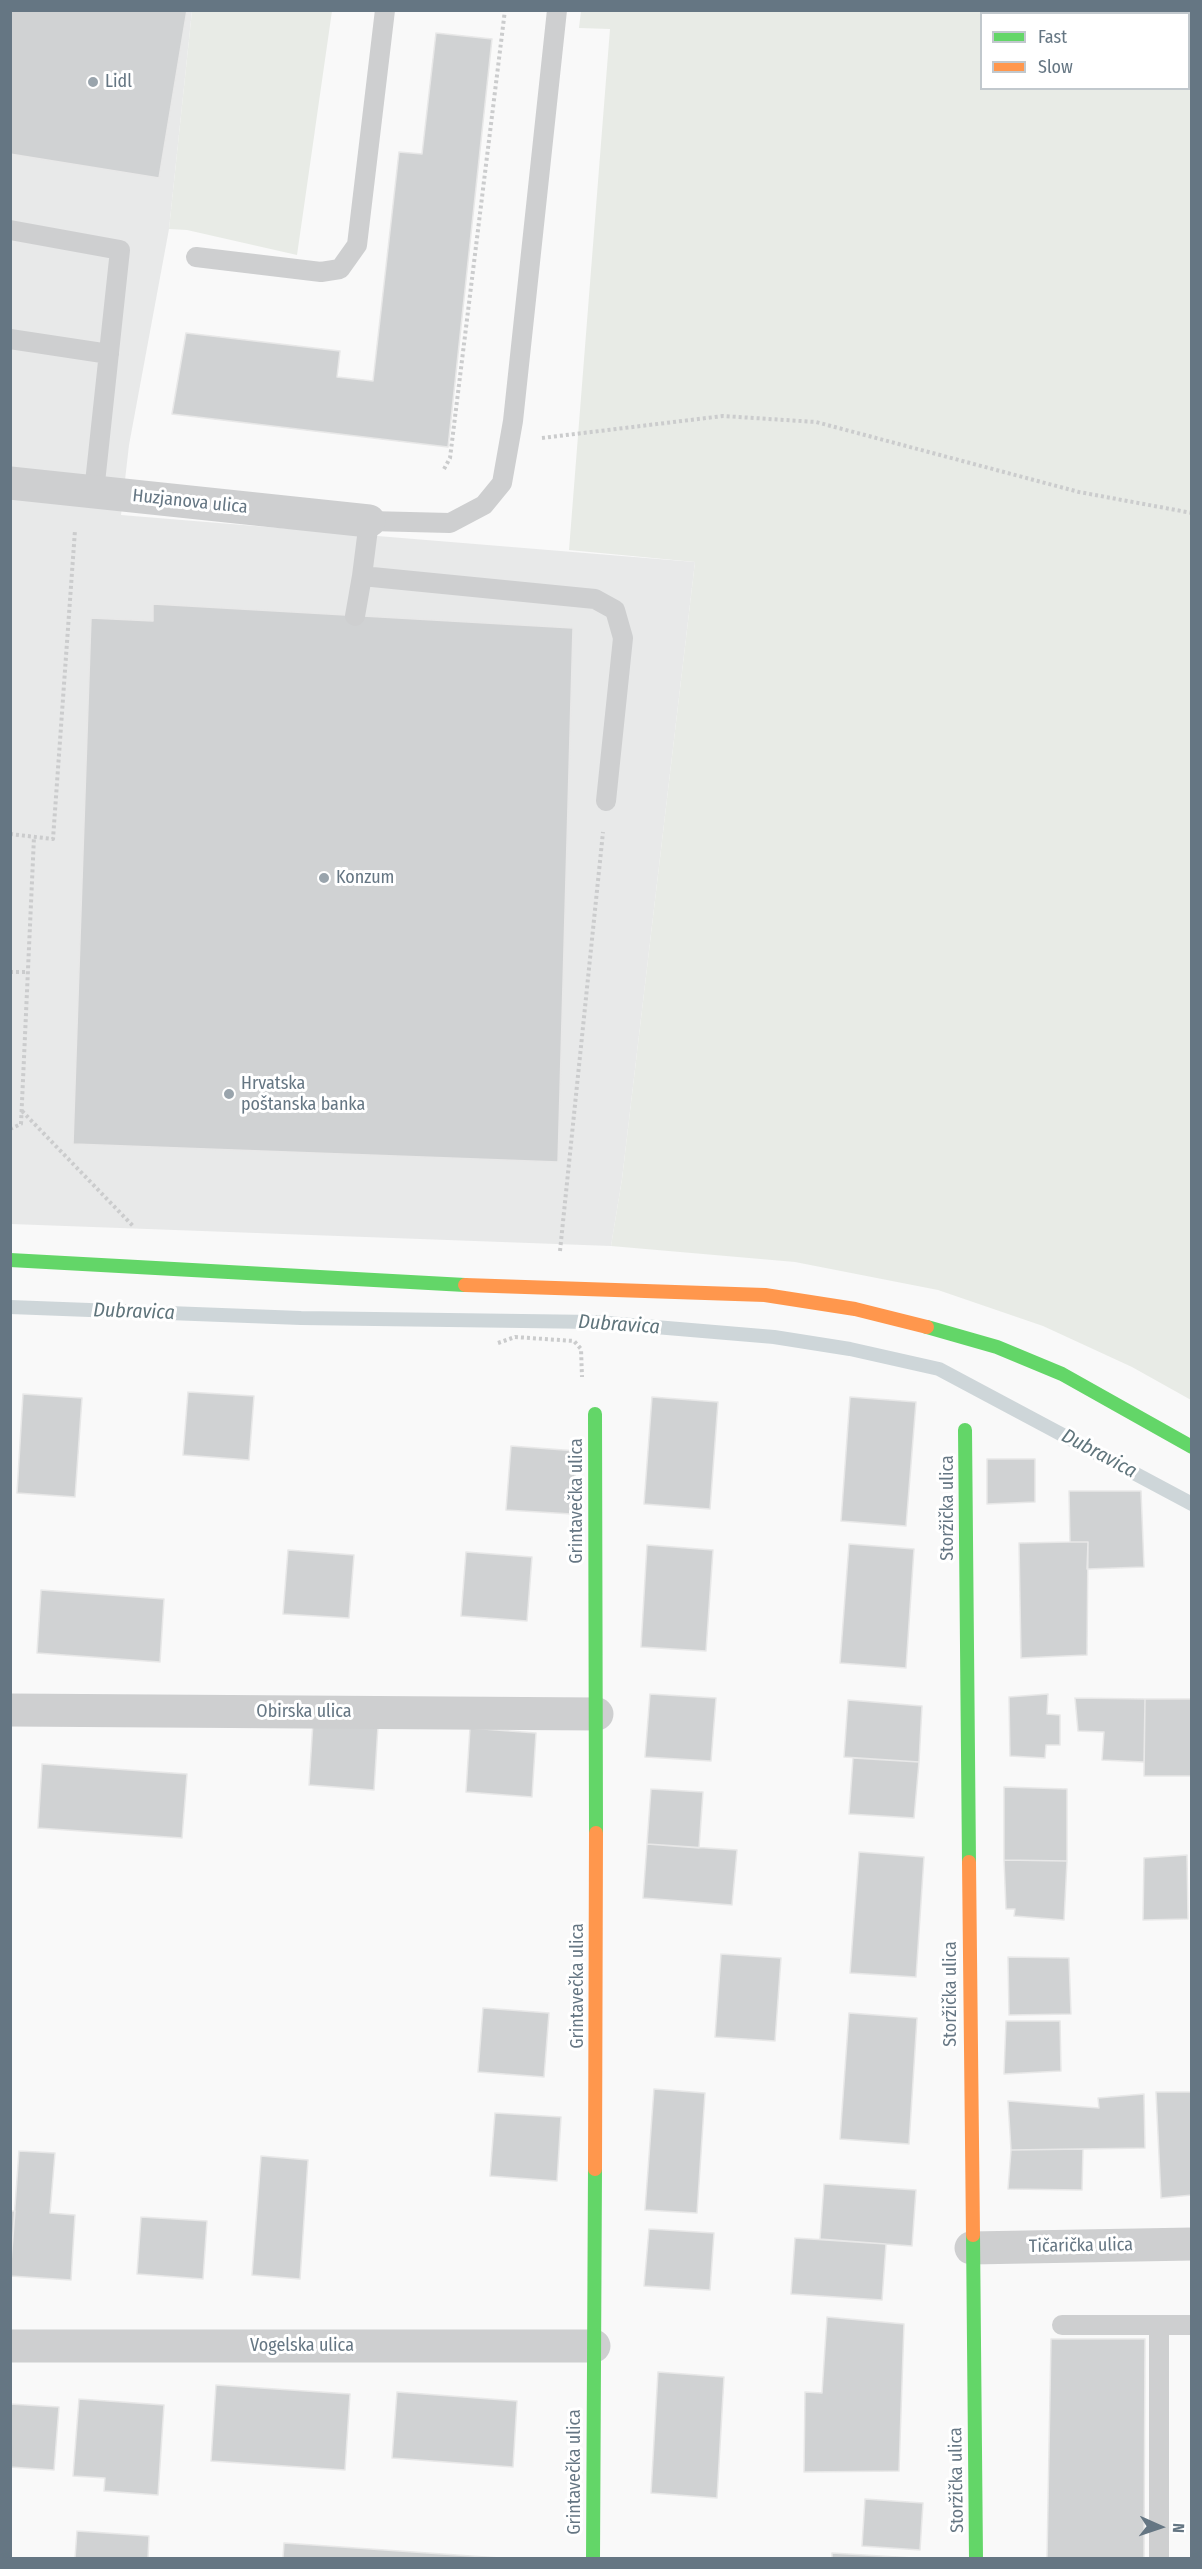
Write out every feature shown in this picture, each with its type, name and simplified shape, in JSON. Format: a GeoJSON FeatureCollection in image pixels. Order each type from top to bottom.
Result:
{"type":"FeatureCollection","features":[{"type":"Feature","properties":{"kind":"street","name":"Huzjanova ulica"},"geometry":{"type":"LineString","coordinates":[[10,483],[369,521]]}},
{"type":"Feature","properties":{"kind":"street"},"geometry":{"type":"LineString","coordinates":[[10,1260],[555,1290],[765,1295],[844,1307],[941,1330],[997,1347],[1062,1374],[1191,1447]]}},
{"type":"Feature","properties":{"kind":"street","name":"Grintavečka ulica"},"geometry":{"type":"LineString","coordinates":[[593,2559],[597,1714],[595,1414]]}},
{"type":"Feature","properties":{"kind":"street","name":"Storžička ulica"},"geometry":{"type":"LineString","coordinates":[[965,1430],[971,2248],[976,2559]]}},
{"type":"Feature","properties":{"kind":"street","name":"Obirska ulica"},"geometry":{"type":"LineString","coordinates":[[10,1710],[597,1714]]}},
{"type":"Feature","properties":{"kind":"street","name":"Tičarička ulica"},"geometry":{"type":"LineString","coordinates":[[971,2248],[1191,2244]]}},
{"type":"Feature","properties":{"kind":"street","name":"Vogelska ulica"},"geometry":{"type":"LineString","coordinates":[[10,2346],[594,2346]]}},
{"type":"Feature","properties":{"kind":"lane"},"geometry":{"type":"LineString","coordinates":[[196,257],[321,272],[340,269],[357,245],[385,10]]}},
{"type":"Feature","properties":{"kind":"lane"},"geometry":{"type":"LineString","coordinates":[[355,616],[369,521],[450,523],[484,505],[502,483],[509,442],[557,10]]}},
{"type":"Feature","properties":{"kind":"lane"},"geometry":{"type":"LineString","coordinates":[[10,230],[120,250],[109,354],[86,491]]}},
{"type":"Feature","properties":{"kind":"lane"},"geometry":{"type":"LineString","coordinates":[[10,339],[109,354]]}},
{"type":"Feature","properties":{"kind":"lane"},"geometry":{"type":"LineString","coordinates":[[362,576],[595,599],[615,610],[623,638],[606,801]]}},
{"type":"Feature","properties":{"kind":"lane"},"geometry":{"type":"LineString","coordinates":[[1062,2325],[1191,2325]]}},
{"type":"Feature","properties":{"kind":"lane"},"geometry":{"type":"LineString","coordinates":[[1159,2325],[1159,2559]]}},
{"type":"Feature","properties":{"kind":"path"},"geometry":{"type":"LineString","coordinates":[[444,469],[450,459],[505,10]]}},
{"type":"Feature","properties":{"kind":"path"},"geometry":{"type":"LineString","coordinates":[[509,442],[723,416],[816,422],[1080,492],[1191,513]]}},
{"type":"Feature","properties":{"kind":"path"},"geometry":{"type":"LineString","coordinates":[[10,834],[53,839],[86,491]]}},
{"type":"Feature","properties":{"kind":"path"},"geometry":{"type":"LineString","coordinates":[[560,1252],[606,801]]}},
{"type":"Feature","properties":{"kind":"path"},"geometry":{"type":"LineString","coordinates":[[10,1130],[21,1124],[34,837]]}},
{"type":"Feature","properties":{"kind":"path"},"geometry":{"type":"LineString","coordinates":[[10,972],[28,972]]}},
{"type":"Feature","properties":{"kind":"path"},"geometry":{"type":"LineString","coordinates":[[22,1111],[136,1229]]}},
{"type":"Feature","properties":{"kind":"path"},"geometry":{"type":"LineString","coordinates":[[498,1343],[515,1337],[574,1341],[581,1349],[584,1388],[595,1414]]}},
{"type":"Feature","properties":{"kind":"shaded area"},"geometry":{"type":"Polygon","coordinates":[[[11,11],[192,11],[169,229],[129,445],[121,515],[695,562],[622,1179],[611,1246],[11,1224],[11,11]]]}},
{"type":"Feature","properties":{"kind":"shaded area"},"geometry":{"type":"Polygon","coordinates":[[[192,11],[332,11],[297,255],[187,230],[169,229],[192,11]]]}},
{"type":"Feature","properties":{"kind":"shaded area"},"geometry":{"type":"Polygon","coordinates":[[[581,11],[1191,11],[1191,1400],[1132,1367],[1043,1326],[938,1290],[795,1262],[611,1246],[622,1179],[695,562],[569,550],[610,29],[579,28],[581,11]]]}},
{"type":"Feature","properties":{"kind":"building","name":"Lidl"},"geometry":{"type":"Polygon","coordinates":[[[10,10],[187,10],[159,178],[10,154],[10,10]]]}},
{"type":"Feature","properties":{"kind":"building"},"geometry":{"type":"Polygon","coordinates":[[[436,33],[492,39],[448,447],[172,414],[186,333],[340,351],[337,377],[373,381],[399,152],[422,154],[436,33]]]}},
{"type":"Feature","properties":{"kind":"building","name":"Konzum"},"geometry":{"type":"Polygon","coordinates":[[[153,604],[573,628],[558,1162],[73,1144],[91,618],[153,621],[153,604]]]}},
{"type":"Feature","properties":{"kind":"building"},"geometry":{"type":"Polygon","coordinates":[[[188,1392],[254,1396],[249,1460],[183,1455],[188,1392]]]}},
{"type":"Feature","properties":{"kind":"building"},"geometry":{"type":"Polygon","coordinates":[[[23,1394],[82,1398],[75,1497],[17,1493],[23,1394]]]}},
{"type":"Feature","properties":{"kind":"building"},"geometry":{"type":"Polygon","coordinates":[[[652,1397],[718,1402],[710,1509],[644,1504],[652,1397]]]}},
{"type":"Feature","properties":{"kind":"building"},"geometry":{"type":"Polygon","coordinates":[[[850,1397],[916,1402],[906,1526],[841,1521],[850,1397]]]}},
{"type":"Feature","properties":{"kind":"building"},"geometry":{"type":"Polygon","coordinates":[[[511,1446],[577,1451],[572,1514],[506,1510],[511,1446]]]}},
{"type":"Feature","properties":{"kind":"building"},"geometry":{"type":"Polygon","coordinates":[[[987,1459],[1035,1459],[1035,1502],[987,1504],[987,1459]]]}},
{"type":"Feature","properties":{"kind":"building"},"geometry":{"type":"Polygon","coordinates":[[[1069,1491],[1141,1491],[1144,1567],[1087,1569],[1088,1542],[1070,1542],[1069,1491]]]}},
{"type":"Feature","properties":{"kind":"building"},"geometry":{"type":"Polygon","coordinates":[[[1088,1542],[1087,1655],[1021,1658],[1019,1543],[1088,1542]]]}},
{"type":"Feature","properties":{"kind":"building"},"geometry":{"type":"Polygon","coordinates":[[[849,1544],[914,1549],[906,1668],[840,1663],[849,1544]]]}},
{"type":"Feature","properties":{"kind":"building"},"geometry":{"type":"Polygon","coordinates":[[[647,1545],[713,1550],[706,1651],[641,1647],[647,1545]]]}},
{"type":"Feature","properties":{"kind":"building"},"geometry":{"type":"Polygon","coordinates":[[[288,1550],[354,1555],[349,1618],[283,1614],[288,1550]]]}},
{"type":"Feature","properties":{"kind":"building"},"geometry":{"type":"Polygon","coordinates":[[[466,1552],[532,1557],[527,1621],[461,1616],[466,1552]]]}},
{"type":"Feature","properties":{"kind":"building"},"geometry":{"type":"Polygon","coordinates":[[[41,1590],[164,1599],[160,1662],[37,1653],[41,1590]]]}},
{"type":"Feature","properties":{"kind":"building"},"geometry":{"type":"Polygon","coordinates":[[[650,1694],[716,1698],[711,1761],[645,1757],[650,1694]]]}},
{"type":"Feature","properties":{"kind":"building"},"geometry":{"type":"Polygon","coordinates":[[[1048,1694],[1047,1714],[1060,1715],[1060,1745],[1046,1745],[1045,1758],[1010,1756],[1009,1697],[1048,1694]]]}},
{"type":"Feature","properties":{"kind":"building"},"geometry":{"type":"Polygon","coordinates":[[[1075,1698],[1145,1699],[1144,1762],[1102,1760],[1104,1732],[1078,1731],[1075,1698]]]}},
{"type":"Feature","properties":{"kind":"building"},"geometry":{"type":"Polygon","coordinates":[[[1145,1699],[1192,1699],[1192,1776],[1144,1776],[1145,1699]]]}},
{"type":"Feature","properties":{"kind":"building"},"geometry":{"type":"Polygon","coordinates":[[[848,1700],[922,1706],[919,1762],[844,1757],[848,1700]]]}},
{"type":"Feature","properties":{"kind":"building"},"geometry":{"type":"Polygon","coordinates":[[[313,1722],[378,1726],[374,1790],[309,1785],[313,1722]]]}},
{"type":"Feature","properties":{"kind":"building"},"geometry":{"type":"Polygon","coordinates":[[[470,1728],[536,1733],[532,1797],[466,1792],[470,1728]]]}},
{"type":"Feature","properties":{"kind":"building"},"geometry":{"type":"Polygon","coordinates":[[[853,1758],[919,1762],[914,1818],[849,1814],[853,1758]]]}},
{"type":"Feature","properties":{"kind":"building"},"geometry":{"type":"Polygon","coordinates":[[[42,1764],[187,1774],[182,1838],[38,1828],[42,1764]]]}},
{"type":"Feature","properties":{"kind":"building"},"geometry":{"type":"Polygon","coordinates":[[[1004,1787],[1067,1789],[1067,1861],[1004,1860],[1004,1787]]]}},
{"type":"Feature","properties":{"kind":"building"},"geometry":{"type":"Polygon","coordinates":[[[651,1789],[703,1792],[699,1848],[647,1844],[651,1789]]]}},
{"type":"Feature","properties":{"kind":"building"},"geometry":{"type":"Polygon","coordinates":[[[647,1844],[737,1850],[732,1905],[643,1898],[647,1844]]]}},
{"type":"Feature","properties":{"kind":"building"},"geometry":{"type":"Polygon","coordinates":[[[859,1852],[924,1857],[916,1977],[850,1973],[859,1852]]]}},
{"type":"Feature","properties":{"kind":"building"},"geometry":{"type":"Polygon","coordinates":[[[1187,1855],[1188,1919],[1143,1920],[1144,1858],[1187,1855]]]}},
{"type":"Feature","properties":{"kind":"building"},"geometry":{"type":"Polygon","coordinates":[[[1004,1860],[1067,1861],[1064,1920],[1014,1916],[1015,1909],[1006,1909],[1004,1860]]]}},
{"type":"Feature","properties":{"kind":"building"},"geometry":{"type":"Polygon","coordinates":[[[721,1954],[781,1958],[775,2041],[715,2037],[721,1954]]]}},
{"type":"Feature","properties":{"kind":"building"},"geometry":{"type":"Polygon","coordinates":[[[1008,1957],[1069,1958],[1071,2014],[1009,2015],[1008,1957]]]}},
{"type":"Feature","properties":{"kind":"building"},"geometry":{"type":"Polygon","coordinates":[[[483,2008],[549,2013],[544,2077],[478,2072],[483,2008]]]}},
{"type":"Feature","properties":{"kind":"building"},"geometry":{"type":"Polygon","coordinates":[[[849,2013],[917,2018],[909,2144],[840,2139],[849,2013]]]}},
{"type":"Feature","properties":{"kind":"building"},"geometry":{"type":"Polygon","coordinates":[[[1006,2021],[1060,2021],[1061,2071],[1004,2074],[1006,2021]]]}},
{"type":"Feature","properties":{"kind":"building"},"geometry":{"type":"Polygon","coordinates":[[[654,2089],[705,2093],[697,2213],[645,2210],[654,2089]]]}},
{"type":"Feature","properties":{"kind":"building"},"geometry":{"type":"Polygon","coordinates":[[[1156,2092],[1192,2092],[1192,2195],[1161,2198],[1156,2092]]]}},
{"type":"Feature","properties":{"kind":"building"},"geometry":{"type":"Polygon","coordinates":[[[1144,2094],[1145,2148],[1011,2150],[1008,2101],[1099,2108],[1098,2098],[1144,2094]]]}},
{"type":"Feature","properties":{"kind":"building"},"geometry":{"type":"Polygon","coordinates":[[[495,2113],[561,2117],[557,2181],[490,2176],[495,2113]]]}},
{"type":"Feature","properties":{"kind":"building"},"geometry":{"type":"Polygon","coordinates":[[[1083,2149],[1082,2190],[1008,2189],[1011,2150],[1083,2149]]]}},
{"type":"Feature","properties":{"kind":"building"},"geometry":{"type":"Polygon","coordinates":[[[19,2151],[55,2153],[50,2213],[75,2215],[71,2280],[10,2276],[19,2151]]]}},
{"type":"Feature","properties":{"kind":"building"},"geometry":{"type":"Polygon","coordinates":[[[261,2156],[308,2160],[300,2279],[252,2275],[261,2156]]]}},
{"type":"Feature","properties":{"kind":"building"},"geometry":{"type":"Polygon","coordinates":[[[824,2184],[916,2190],[912,2246],[820,2239],[824,2184]]]}},
{"type":"Feature","properties":{"kind":"building"},"geometry":{"type":"Polygon","coordinates":[[[10,2211],[15,2211],[10,2275],[10,2211]]]}},
{"type":"Feature","properties":{"kind":"building"},"geometry":{"type":"Polygon","coordinates":[[[141,2217],[207,2221],[203,2279],[137,2274],[141,2217]]]}},
{"type":"Feature","properties":{"kind":"building"},"geometry":{"type":"Polygon","coordinates":[[[649,2229],[714,2233],[710,2290],[644,2286],[649,2229]]]}},
{"type":"Feature","properties":{"kind":"building"},"geometry":{"type":"Polygon","coordinates":[[[795,2238],[886,2244],[882,2300],[791,2294],[795,2238]]]}},
{"type":"Feature","properties":{"kind":"building"},"geometry":{"type":"Polygon","coordinates":[[[827,2317],[904,2324],[899,2471],[804,2472],[805,2392],[822,2393],[827,2317]]]}},
{"type":"Feature","properties":{"kind":"building"},"geometry":{"type":"Polygon","coordinates":[[[1051,2339],[1145,2339],[1144,2558],[1047,2558],[1051,2339]]]}},
{"type":"Feature","properties":{"kind":"building"},"geometry":{"type":"Polygon","coordinates":[[[658,2372],[724,2377],[717,2498],[651,2493],[658,2372]]]}},
{"type":"Feature","properties":{"kind":"building"},"geometry":{"type":"Polygon","coordinates":[[[216,2385],[350,2394],[345,2470],[211,2461],[216,2385]]]}},
{"type":"Feature","properties":{"kind":"building"},"geometry":{"type":"Polygon","coordinates":[[[397,2392],[517,2401],[513,2467],[392,2458],[397,2392]]]}},
{"type":"Feature","properties":{"kind":"building"},"geometry":{"type":"Polygon","coordinates":[[[79,2399],[164,2405],[158,2495],[104,2491],[105,2478],[73,2476],[79,2399]]]}},
{"type":"Feature","properties":{"kind":"building"},"geometry":{"type":"Polygon","coordinates":[[[10,2404],[59,2407],[54,2470],[10,2467],[10,2404]]]}},
{"type":"Feature","properties":{"kind":"building"},"geometry":{"type":"Polygon","coordinates":[[[865,2499],[923,2503],[920,2550],[862,2546],[865,2499]]]}},
{"type":"Feature","properties":{"kind":"building"},"geometry":{"type":"Polygon","coordinates":[[[77,2531],[149,2536],[148,2558],[75,2558],[77,2531]]]}},
{"type":"Feature","properties":{"kind":"building"},"geometry":{"type":"Polygon","coordinates":[[[284,2543],[500,2558],[283,2558],[284,2543]]]}},
{"type":"Feature","properties":{"kind":"building"},"geometry":{"type":"Polygon","coordinates":[[[832,2553],[913,2558],[832,2558],[832,2553]]]}},
{"type":"Feature","properties":{"kind":"waterway","name":"Dubravica"},"geometry":{"type":"LineString","coordinates":[[10,1307],[301,1318],[596,1322],[774,1337],[850,1349],[939,1369],[1192,1504]]}},
{"type":"Feature","properties":{"kind":"traffic: fast"},"geometry":{"type":"LineString","coordinates":[[10,1260],[465,1285]]}},
{"type":"Feature","properties":{"kind":"traffic: fast"},"geometry":{"type":"LineString","coordinates":[[927,1327],[997,1347],[1062,1374],[1192,1447]]}},
{"type":"Feature","properties":{"kind":"traffic: fast"},"geometry":{"type":"LineString","coordinates":[[595,1414],[596,1833]]}},
{"type":"Feature","properties":{"kind":"traffic: fast"},"geometry":{"type":"LineString","coordinates":[[965,1430],[969,1862]]}},
{"type":"Feature","properties":{"kind":"traffic: fast"},"geometry":{"type":"LineString","coordinates":[[593,2558],[595,2169]]}},
{"type":"Feature","properties":{"kind":"traffic: fast"},"geometry":{"type":"LineString","coordinates":[[973,2235],[976,2558]]}},
{"type":"Feature","properties":{"kind":"traffic: slow"},"geometry":{"type":"LineString","coordinates":[[465,1285],[765,1295],[855,1309],[927,1327]]}},
{"type":"Feature","properties":{"kind":"traffic: slow"},"geometry":{"type":"LineString","coordinates":[[595,2169],[596,1833]]}},
{"type":"Feature","properties":{"kind":"traffic: slow"},"geometry":{"type":"LineString","coordinates":[[969,1862],[973,2235]]}},
{"type":"Feature","properties":{"kind":"place","name":"Lidl"},"geometry":{"type":"Point","coordinates":[93,82]}},
{"type":"Feature","properties":{"kind":"place","name":"Konzum"},"geometry":{"type":"Point","coordinates":[324,878]}},
{"type":"Feature","properties":{"kind":"place","name":"Hrvatska poštanska banka"},"geometry":{"type":"Point","coordinates":[229,1094]}}]}
